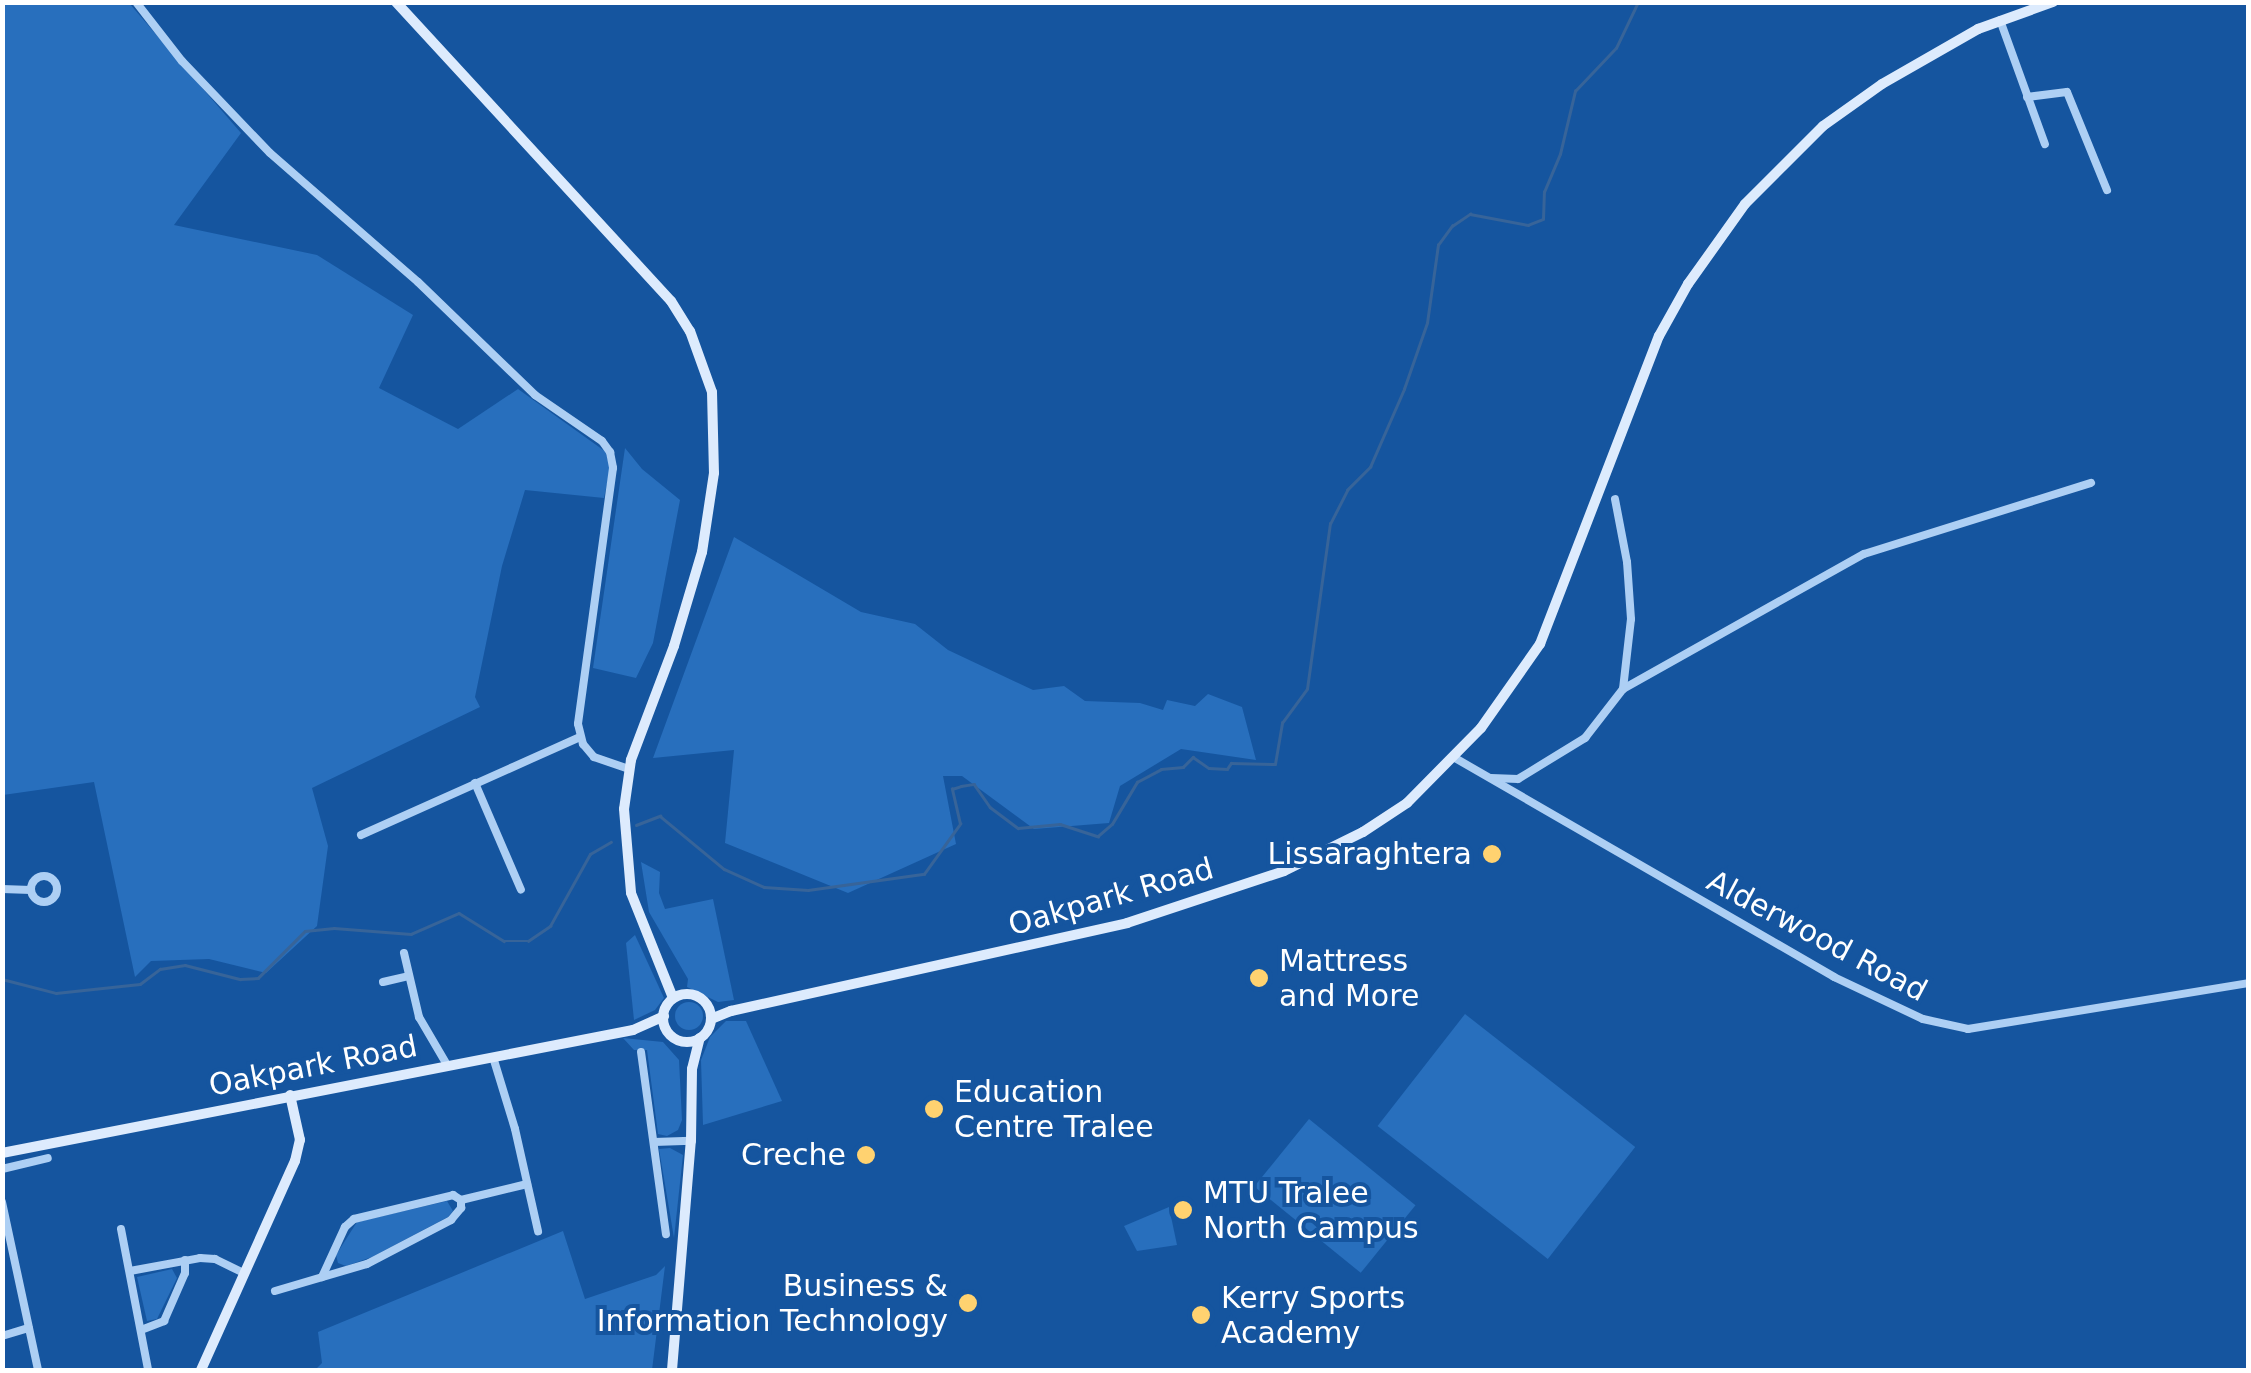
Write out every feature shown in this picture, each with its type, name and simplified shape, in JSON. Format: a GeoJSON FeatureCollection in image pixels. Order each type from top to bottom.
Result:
{"type":"FeatureCollection","features":[{"type":"Feature","properties":{"kind":"main road"},"geometry":{"type":"LineString","coordinates":[[396,2],[672,301],[690,331],[708,376],[716,439],[702,552],[629,768],[624,809],[627,873],[640,922],[674,998]]}},
{"type":"Feature","properties":{"kind":"main road","name":"Oakpark Road"},"geometry":{"type":"LineString","coordinates":[[712,1019],[731,1011],[1127,923],[1323,854],[1407,803],[1455,758],[1500,704],[1540,644],[1660,336],[1714,244],[1776,170],[1823,126],[1913,64],[2000,20],[2053,2]]}},
{"type":"Feature","properties":{"kind":"main road"},"geometry":{"type":"LineString","coordinates":[[661,962],[687,994],[731,1011]]}},
{"type":"Feature","properties":{"kind":"main road"},"geometry":{"type":"LineString","coordinates":[[633,1030],[664,1016],[674,998],[687,994]]}},
{"type":"Feature","properties":{"kind":"main road"},"geometry":{"type":"LineString","coordinates":[[672,1370],[692,1069],[700,1038],[712,1019],[708,1005]]}},
{"type":"Feature","properties":{"kind":"main road"},"geometry":{"type":"LineString","coordinates":[[664,1016],[666,1030]]}},
{"type":"Feature","properties":{"kind":"main road"},"geometry":{"type":"LineString","coordinates":[[633,1030],[666,1030],[682,1041],[692,1069]]}},
{"type":"Feature","properties":{"kind":"main road","name":"Oakpark Road"},"geometry":{"type":"LineString","coordinates":[[2,1152],[633,1030]]}},
{"type":"Feature","properties":{"kind":"main road"},"geometry":{"type":"LineString","coordinates":[[682,1041],[700,1038]]}},
{"type":"Feature","properties":{"kind":"main road"},"geometry":{"type":"LineString","coordinates":[[201,1370],[299,1147],[290,1096]]}},
{"type":"Feature","properties":{"kind":"street"},"geometry":{"type":"LineString","coordinates":[[136,2],[182,61],[270,153],[418,282],[535,395],[602,441],[610,452],[613,468],[578,724],[580,736],[594,758],[629,768]]}},
{"type":"Feature","properties":{"kind":"street"},"geometry":{"type":"LineString","coordinates":[[2000,20],[2045,144]]}},
{"type":"Feature","properties":{"kind":"street"},"geometry":{"type":"LineString","coordinates":[[2028,96],[2067,92],[2108,190]]}},
{"type":"Feature","properties":{"kind":"street"},"geometry":{"type":"LineString","coordinates":[[1486,778],[1518,780],[1586,738],[1623,689],[1864,554],[2091,483]]}},
{"type":"Feature","properties":{"kind":"street"},"geometry":{"type":"LineString","coordinates":[[1615,500],[1627,562],[1631,619],[1623,689]]}},
{"type":"Feature","properties":{"kind":"street"},"geometry":{"type":"LineString","coordinates":[[362,835],[580,736]]}},
{"type":"Feature","properties":{"kind":"street","name":"Alderwood Road"},"geometry":{"type":"LineString","coordinates":[[1455,758],[1834,977],[1922,1019],[1968,1029],[2248,983]]}},
{"type":"Feature","properties":{"kind":"street"},"geometry":{"type":"LineString","coordinates":[[474,783],[521,890]]}},
{"type":"Feature","properties":{"kind":"street"},"geometry":{"type":"LineString","coordinates":[[2,888],[31,890]]}},
{"type":"Feature","properties":{"kind":"street"},"geometry":{"type":"LineString","coordinates":[[404,953],[419,1017],[447,1065]]}},
{"type":"Feature","properties":{"kind":"street"},"geometry":{"type":"LineString","coordinates":[[384,982],[408,976]]}},
{"type":"Feature","properties":{"kind":"street"},"geometry":{"type":"LineString","coordinates":[[642,1052],[665,1230],[652,1228]]}},
{"type":"Feature","properties":{"kind":"street"},"geometry":{"type":"LineString","coordinates":[[493,1057],[538,1232]]}},
{"type":"Feature","properties":{"kind":"street"},"geometry":{"type":"LineString","coordinates":[[654,1142],[690,1141]]}},
{"type":"Feature","properties":{"kind":"street"},"geometry":{"type":"LineString","coordinates":[[2,1169],[48,1158]]}},
{"type":"Feature","properties":{"kind":"street"},"geometry":{"type":"LineString","coordinates":[[322,1277],[354,1219],[454,1195],[461,1200],[527,1184]]}},
{"type":"Feature","properties":{"kind":"street"},"geometry":{"type":"LineString","coordinates":[[275,1291],[367,1264],[450,1220],[461,1208],[461,1200]]}},
{"type":"Feature","properties":{"kind":"street"},"geometry":{"type":"LineString","coordinates":[[2,1202],[38,1370]]}},
{"type":"Feature","properties":{"kind":"street"},"geometry":{"type":"LineString","coordinates":[[121,1229],[148,1369]]}},
{"type":"Feature","properties":{"kind":"street"},"geometry":{"type":"LineString","coordinates":[[141,1330],[164,1321],[185,1273],[185,1260]]}},
{"type":"Feature","properties":{"kind":"street"},"geometry":{"type":"LineString","coordinates":[[130,1271],[185,1260],[215,1260],[244,1273]]}},
{"type":"Feature","properties":{"kind":"street"},"geometry":{"type":"LineString","coordinates":[[2,1336],[29,1328]]}},
{"type":"Feature","properties":{"kind":"shaded area"},"geometry":{"type":"Polygon","coordinates":[[[2,3],[129,3],[241,133],[174,225],[317,255],[413,315],[379,388],[458,429],[518,389],[606,452],[610,469],[604,498],[525,490],[502,566],[475,697],[480,707],[312,788],[328,846],[317,926],[266,973],[209,959],[151,961],[135,977],[94,782],[3,795],[2,3]]]}},
{"type":"Feature","properties":{"kind":"shaded area"},"geometry":{"type":"Polygon","coordinates":[[[625,448],[642,469],[680,500],[653,643],[636,678],[593,668],[625,448]]]}},
{"type":"Feature","properties":{"kind":"shaded area"},"geometry":{"type":"Polygon","coordinates":[[[734,537],[861,612],[915,624],[948,650],[1033,690],[1064,686],[1085,701],[1140,703],[1163,710],[1167,700],[1195,706],[1208,694],[1242,707],[1256,760],[1181,749],[1120,786],[1109,823],[1034,829],[962,776],[943,776],[956,844],[848,893],[725,843],[734,750],[653,758],[734,537]]]}},
{"type":"Feature","properties":{"kind":"shaded area"},"geometry":{"type":"Polygon","coordinates":[[[641,862],[660,872],[659,893],[665,909],[713,899],[734,1000],[718,1002],[687,987],[688,979],[649,912],[641,862]]]}},
{"type":"Feature","properties":{"kind":"shaded area"},"geometry":{"type":"Polygon","coordinates":[[[635,935],[664,998],[655,1010],[634,1020],[626,943],[635,935]]]}},
{"type":"Feature","properties":{"kind":"shaded area"},"geometry":{"type":"Polygon","coordinates":[[[689,1002],[699,1006],[703,1016],[699,1026],[689,1030],[679,1026],[675,1016],[679,1006],[689,1002]]]}},
{"type":"Feature","properties":{"kind":"shaded area"},"geometry":{"type":"Polygon","coordinates":[[[1465,1014],[1635,1147],[1548,1259],[1378,1126],[1465,1014]]]}},
{"type":"Feature","properties":{"kind":"shaded area"},"geometry":{"type":"Polygon","coordinates":[[[726,1021],[746,1021],[782,1101],[703,1125],[701,1060],[710,1037],[726,1021]]]}},
{"type":"Feature","properties":{"kind":"shaded area"},"geometry":{"type":"Polygon","coordinates":[[[623,1038],[663,1042],[679,1060],[682,1120],[678,1130],[667,1136],[658,1134],[647,1050],[634,1050],[623,1038]]]}},
{"type":"Feature","properties":{"kind":"shaded area"},"geometry":{"type":"Polygon","coordinates":[[[1309,1119],[1415,1205],[1361,1273],[1254,1187],[1309,1119]]]}},
{"type":"Feature","properties":{"kind":"shaded area"},"geometry":{"type":"Polygon","coordinates":[[[670,1148],[683,1155],[674,1238],[659,1149],[670,1148]]]}},
{"type":"Feature","properties":{"kind":"shaded area"},"geometry":{"type":"Polygon","coordinates":[[[447,1201],[453,1211],[448,1217],[372,1257],[346,1266],[338,1263],[336,1255],[357,1222],[447,1201]]]}},
{"type":"Feature","properties":{"kind":"shaded area"},"geometry":{"type":"Polygon","coordinates":[[[1169,1207],[1177,1245],[1137,1251],[1124,1226],[1169,1207]]]}},
{"type":"Feature","properties":{"kind":"shaded area"},"geometry":{"type":"Polygon","coordinates":[[[563,1231],[585,1299],[656,1275],[665,1266],[652,1370],[315,1370],[322,1363],[318,1332],[563,1231]]]}},
{"type":"Feature","properties":{"kind":"shaded area"},"geometry":{"type":"Polygon","coordinates":[[[172,1269],[177,1278],[157,1319],[147,1321],[137,1277],[172,1269]]]}},
{"type":"Feature","properties":{"kind":"waterway"},"geometry":{"type":"LineString","coordinates":[[636,825],[660,816],[724,869],[764,887],[808,890],[924,874],[960,824],[952,789],[961,786],[974,784],[990,807],[1018,828],[1060,824],[1098,836],[1112,824],[1137,782],[1161,769],[1183,767],[1193,757],[1209,768],[1227,769],[1231,763],[1275,764],[1282,723],[1307,689],[1330,524],[1347,490],[1370,467],[1404,389],[1427,323],[1438,245],[1452,226],[1470,214],[1528,225],[1543,219],[1544,192],[1560,154],[1575,91],[1616,48],[1638,2]]}},
{"type":"Feature","properties":{"kind":"waterway"},"geometry":{"type":"LineString","coordinates":[[2,979],[56,993],[140,984],[160,969],[185,965],[240,979],[258,978],[305,931],[334,928],[411,934],[459,913],[504,941],[528,941],[550,926],[590,854],[611,842]]}},
{"type":"Feature","properties":{"kind":"place","name":"Lissaraghtera"},"geometry":{"type":"Point","coordinates":[1492,854]}},
{"type":"Feature","properties":{"kind":"place","name":"Mattress and More"},"geometry":{"type":"Point","coordinates":[1259,978]}},
{"type":"Feature","properties":{"kind":"place","name":"Education Centre Tralee"},"geometry":{"type":"Point","coordinates":[934,1109]}},
{"type":"Feature","properties":{"kind":"place","name":"Creche"},"geometry":{"type":"Point","coordinates":[866,1155]}},
{"type":"Feature","properties":{"kind":"place","name":"MTU Tralee North Campus"},"geometry":{"type":"Point","coordinates":[1183,1210]}},
{"type":"Feature","properties":{"kind":"place","name":"Business & Information Technology"},"geometry":{"type":"Point","coordinates":[968,1303]}},
{"type":"Feature","properties":{"kind":"place","name":"Kerry Sports Academy"},"geometry":{"type":"Point","coordinates":[1201,1315]}}]}
